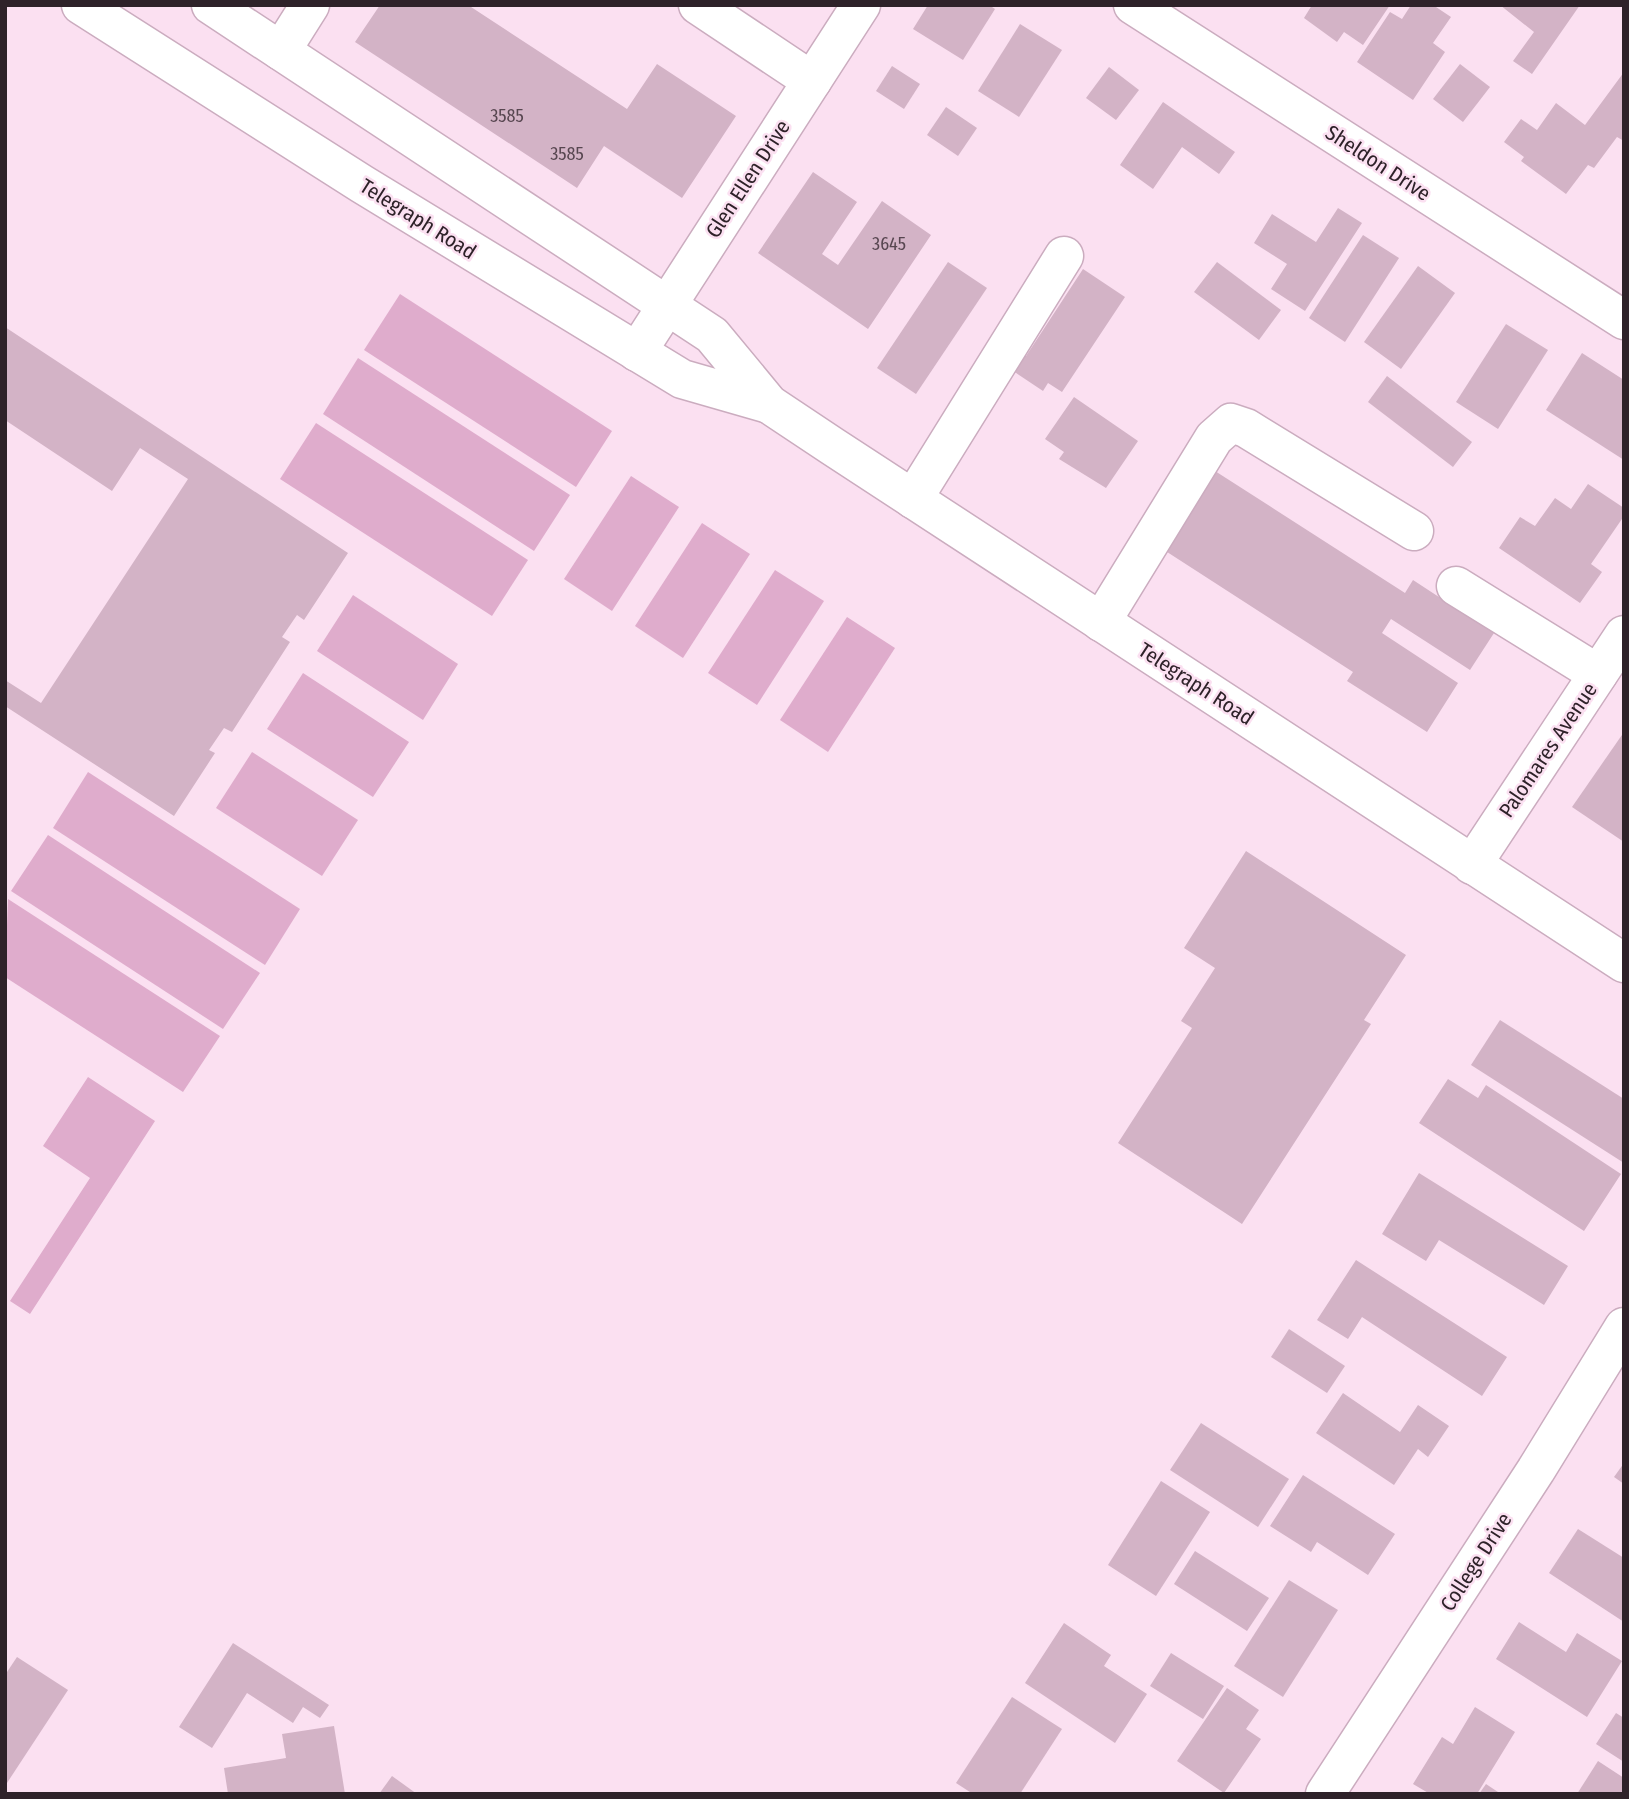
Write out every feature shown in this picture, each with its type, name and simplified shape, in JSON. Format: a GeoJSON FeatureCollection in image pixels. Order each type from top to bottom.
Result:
{"type":"FeatureCollection","features":[{"type":"Feature","properties":{"kind":"main road","name":"Telegraph Road"},"geometry":{"type":"LineString","coordinates":[[81,5],[373,191],[682,379],[769,404]]}},
{"type":"Feature","properties":{"kind":"main road","name":"Telegraph Road"},"geometry":{"type":"LineString","coordinates":[[211,5],[712,335],[769,404],[1624,963]]}},
{"type":"Feature","properties":{"kind":"main road"},"geometry":{"type":"LineString","coordinates":[[281,51],[310,5]]}},
{"type":"Feature","properties":{"kind":"main road"},"geometry":{"type":"LineString","coordinates":[[698,5],[812,81]]}},
{"type":"Feature","properties":{"kind":"main road","name":"Glen Ellen Drive"},"geometry":{"type":"LineString","coordinates":[[636,352],[861,5]]}},
{"type":"Feature","properties":{"kind":"main road","name":"Sheldon Drive"},"geometry":{"type":"LineString","coordinates":[[1133,5],[1624,320]]}},
{"type":"Feature","properties":{"kind":"main road"},"geometry":{"type":"LineString","coordinates":[[913,499],[1064,256]]}},
{"type":"Feature","properties":{"kind":"main road"},"geometry":{"type":"LineString","coordinates":[[1101,622],[1213,438],[1231,423],[1246,428],[1414,531]]}},
{"type":"Feature","properties":{"kind":"main road"},"geometry":{"type":"LineString","coordinates":[[1456,586],[1614,658]]}},
{"type":"Feature","properties":{"kind":"main road","name":"Palomares Avenue"},"geometry":{"type":"LineString","coordinates":[[1472,865],[1614,658]]}},
{"type":"Feature","properties":{"kind":"main road","name":"College Drive"},"geometry":{"type":"LineString","coordinates":[[1325,1794],[1536,1470],[1624,1327]]}},
{"type":"Feature","properties":{"kind":"shaded area"},"geometry":{"type":"Polygon","coordinates":[[[400,294],[612,431],[576,487],[364,350],[400,294]]]}},
{"type":"Feature","properties":{"kind":"shaded area"},"geometry":{"type":"Polygon","coordinates":[[[358,358],[570,495],[534,551],[323,414],[358,358]]]}},
{"type":"Feature","properties":{"kind":"shaded area"},"geometry":{"type":"Polygon","coordinates":[[[316,423],[528,560],[492,616],[280,479],[316,423]]]}},
{"type":"Feature","properties":{"kind":"shaded area"},"geometry":{"type":"Polygon","coordinates":[[[631,476],[679,507],[612,611],[564,579],[631,476]]]}},
{"type":"Feature","properties":{"kind":"shaded area"},"geometry":{"type":"Polygon","coordinates":[[[702,523],[750,554],[683,658],[635,626],[702,523]]]}},
{"type":"Feature","properties":{"kind":"shaded area"},"geometry":{"type":"Polygon","coordinates":[[[775,570],[824,601],[757,705],[708,673],[775,570]]]}},
{"type":"Feature","properties":{"kind":"shaded area"},"geometry":{"type":"Polygon","coordinates":[[[353,595],[458,664],[423,720],[317,651],[353,595]]]}},
{"type":"Feature","properties":{"kind":"shaded area"},"geometry":{"type":"Polygon","coordinates":[[[847,617],[895,648],[828,752],[780,720],[847,617]]]}},
{"type":"Feature","properties":{"kind":"shaded area"},"geometry":{"type":"Polygon","coordinates":[[[303,673],[409,742],[373,797],[267,729],[303,673]]]}},
{"type":"Feature","properties":{"kind":"shaded area"},"geometry":{"type":"Polygon","coordinates":[[[252,752],[358,820],[322,876],[216,808],[252,752]]]}},
{"type":"Feature","properties":{"kind":"shaded area"},"geometry":{"type":"Polygon","coordinates":[[[88,772],[300,909],[265,965],[53,828],[88,772]]]}},
{"type":"Feature","properties":{"kind":"shaded area"},"geometry":{"type":"Polygon","coordinates":[[[48,835],[260,973],[223,1029],[11,891],[48,835]]]}},
{"type":"Feature","properties":{"kind":"shaded area"},"geometry":{"type":"Polygon","coordinates":[[[8,899],[220,1036],[183,1092],[5,977],[8,899]]]}},
{"type":"Feature","properties":{"kind":"shaded area"},"geometry":{"type":"Polygon","coordinates":[[[88,1077],[155,1121],[30,1314],[10,1301],[90,1178],[43,1146],[88,1077]]]}},
{"type":"Feature","properties":{"kind":"building"},"geometry":{"type":"Polygon","coordinates":[[[380,5],[468,5],[627,109],[657,64],[736,116],[682,198],[604,146],[577,188],[355,42],[380,5]]]}},
{"type":"Feature","properties":{"kind":"building"},"geometry":{"type":"Polygon","coordinates":[[[928,5],[989,5],[995,9],[963,60],[913,29],[928,5]]]}},
{"type":"Feature","properties":{"kind":"building"},"geometry":{"type":"Polygon","coordinates":[[[1312,5],[1390,5],[1363,45],[1344,32],[1337,42],[1304,18],[1312,5]]]}},
{"type":"Feature","properties":{"kind":"building"},"geometry":{"type":"Polygon","coordinates":[[[1411,5],[1433,5],[1451,17],[1433,43],[1445,52],[1413,100],[1357,62],[1390,12],[1402,19],[1411,5]]]}},
{"type":"Feature","properties":{"kind":"building"},"geometry":{"type":"Polygon","coordinates":[[[1500,5],[1580,5],[1532,74],[1513,61],[1534,32],[1500,5]]]}},
{"type":"Feature","properties":{"kind":"building"},"geometry":{"type":"Polygon","coordinates":[[[1020,24],[1062,50],[1019,117],[978,91],[1020,24]]]}},
{"type":"Feature","properties":{"kind":"building"},"geometry":{"type":"Polygon","coordinates":[[[1460,64],[1490,87],[1463,122],[1433,99],[1460,64]]]}},
{"type":"Feature","properties":{"kind":"building"},"geometry":{"type":"Polygon","coordinates":[[[892,66],[920,84],[904,109],[876,91],[892,66]]]}},
{"type":"Feature","properties":{"kind":"building"},"geometry":{"type":"Polygon","coordinates":[[[1109,67],[1139,90],[1116,120],[1086,98],[1109,67]]]}},
{"type":"Feature","properties":{"kind":"building"},"geometry":{"type":"Polygon","coordinates":[[[1624,72],[1624,141],[1617,137],[1594,168],[1588,165],[1566,194],[1521,161],[1524,157],[1504,142],[1521,119],[1537,130],[1556,103],[1585,125],[1624,72]]]}},
{"type":"Feature","properties":{"kind":"building"},"geometry":{"type":"Polygon","coordinates":[[[1163,102],[1235,152],[1219,174],[1182,147],[1153,189],[1120,165],[1163,102]]]}},
{"type":"Feature","properties":{"kind":"building"},"geometry":{"type":"Polygon","coordinates":[[[946,107],[977,128],[958,156],[927,135],[946,107]]]}},
{"type":"Feature","properties":{"kind":"building"},"geometry":{"type":"Polygon","coordinates":[[[813,172],[857,202],[822,254],[838,265],[882,201],[931,235],[868,329],[758,253],[813,172]]]}},
{"type":"Feature","properties":{"kind":"building"},"geometry":{"type":"Polygon","coordinates":[[[1338,208],[1362,223],[1305,311],[1271,289],[1287,264],[1254,243],[1272,214],[1316,242],[1338,208]]]}},
{"type":"Feature","properties":{"kind":"building"},"geometry":{"type":"Polygon","coordinates":[[[1363,235],[1399,258],[1345,342],[1309,318],[1363,235]]]}},
{"type":"Feature","properties":{"kind":"building"},"geometry":{"type":"Polygon","coordinates":[[[948,262],[987,288],[916,394],[877,368],[948,262]]]}},
{"type":"Feature","properties":{"kind":"building"},"geometry":{"type":"Polygon","coordinates":[[[1217,262],[1281,310],[1259,340],[1194,292],[1217,262]]]}},
{"type":"Feature","properties":{"kind":"building"},"geometry":{"type":"Polygon","coordinates":[[[1418,266],[1455,293],[1401,369],[1364,342],[1418,266]]]}},
{"type":"Feature","properties":{"kind":"building"},"geometry":{"type":"Polygon","coordinates":[[[1083,269],[1125,297],[1062,392],[1048,383],[1043,391],[1010,369],[1021,352],[1026,356],[1083,269]]]}},
{"type":"Feature","properties":{"kind":"building"},"geometry":{"type":"Polygon","coordinates":[[[1506,324],[1548,350],[1498,429],[1456,402],[1506,324]]]}},
{"type":"Feature","properties":{"kind":"building"},"geometry":{"type":"Polygon","coordinates":[[[5,327],[348,553],[304,620],[297,615],[282,637],[290,642],[232,732],[224,728],[209,750],[215,753],[174,816],[5,706],[5,680],[41,703],[188,479],[140,448],[112,491],[5,420],[5,327]]]}},
{"type":"Feature","properties":{"kind":"building"},"geometry":{"type":"Polygon","coordinates":[[[1582,353],[1624,380],[1624,460],[1546,410],[1582,353]]]}},
{"type":"Feature","properties":{"kind":"building"},"geometry":{"type":"Polygon","coordinates":[[[1387,376],[1472,442],[1453,467],[1368,402],[1387,376]]]}},
{"type":"Feature","properties":{"kind":"building"},"geometry":{"type":"Polygon","coordinates":[[[1074,397],[1138,441],[1106,488],[1059,459],[1064,452],[1045,439],[1074,397]]]}},
{"type":"Feature","properties":{"kind":"building"},"geometry":{"type":"Polygon","coordinates":[[[1215,471],[1405,593],[1413,580],[1494,633],[1470,670],[1391,619],[1382,633],[1458,683],[1427,732],[1347,681],[1353,672],[1164,550],[1215,471]]]}},
{"type":"Feature","properties":{"kind":"building"},"geometry":{"type":"Polygon","coordinates":[[[1588,484],[1624,508],[1624,516],[1591,564],[1602,572],[1580,603],[1499,548],[1520,517],[1535,526],[1555,498],[1571,509],[1588,484]]]}},
{"type":"Feature","properties":{"kind":"building"},"geometry":{"type":"Polygon","coordinates":[[[1624,732],[1624,842],[1572,807],[1624,732]]]}},
{"type":"Feature","properties":{"kind":"building"},"geometry":{"type":"Polygon","coordinates":[[[1246,851],[1406,955],[1364,1020],[1371,1024],[1242,1224],[1118,1143],[1192,1028],[1181,1021],[1215,968],[1184,948],[1246,851]]]}},
{"type":"Feature","properties":{"kind":"building"},"geometry":{"type":"Polygon","coordinates":[[[1500,1020],[1624,1099],[1624,1163],[1471,1065],[1500,1020]]]}},
{"type":"Feature","properties":{"kind":"building"},"geometry":{"type":"Polygon","coordinates":[[[1448,1079],[1478,1098],[1486,1085],[1621,1174],[1584,1231],[1419,1123],[1448,1079]]]}},
{"type":"Feature","properties":{"kind":"building"},"geometry":{"type":"Polygon","coordinates":[[[1419,1173],[1568,1266],[1544,1305],[1439,1240],[1426,1261],[1382,1234],[1419,1173]]]}},
{"type":"Feature","properties":{"kind":"building"},"geometry":{"type":"Polygon","coordinates":[[[1356,1260],[1507,1357],[1482,1396],[1362,1317],[1348,1339],[1317,1320],[1356,1260]]]}},
{"type":"Feature","properties":{"kind":"building"},"geometry":{"type":"Polygon","coordinates":[[[1289,1329],[1345,1366],[1327,1393],[1271,1357],[1289,1329]]]}},
{"type":"Feature","properties":{"kind":"building"},"geometry":{"type":"Polygon","coordinates":[[[1343,1393],[1400,1432],[1418,1405],[1449,1426],[1428,1457],[1418,1449],[1394,1485],[1316,1433],[1343,1393]]]}},
{"type":"Feature","properties":{"kind":"building"},"geometry":{"type":"Polygon","coordinates":[[[1201,1423],[1289,1479],[1258,1527],[1170,1470],[1201,1423]]]}},
{"type":"Feature","properties":{"kind":"building"},"geometry":{"type":"Polygon","coordinates":[[[1624,1463],[1624,1484],[1614,1477],[1624,1463]]]}},
{"type":"Feature","properties":{"kind":"building"},"geometry":{"type":"Polygon","coordinates":[[[1303,1475],[1395,1534],[1368,1575],[1317,1542],[1311,1552],[1270,1526],[1303,1475]]]}},
{"type":"Feature","properties":{"kind":"building"},"geometry":{"type":"Polygon","coordinates":[[[1161,1481],[1210,1512],[1156,1596],[1108,1565],[1161,1481]]]}},
{"type":"Feature","properties":{"kind":"building"},"geometry":{"type":"Polygon","coordinates":[[[1578,1529],[1624,1558],[1624,1622],[1549,1573],[1578,1529]]]}},
{"type":"Feature","properties":{"kind":"building"},"geometry":{"type":"Polygon","coordinates":[[[1195,1551],[1269,1598],[1247,1631],[1174,1584],[1195,1551]]]}},
{"type":"Feature","properties":{"kind":"building"},"geometry":{"type":"Polygon","coordinates":[[[1289,1580],[1338,1610],[1283,1697],[1234,1666],[1289,1580]]]}},
{"type":"Feature","properties":{"kind":"building"},"geometry":{"type":"Polygon","coordinates":[[[1519,1622],[1566,1652],[1577,1633],[1622,1661],[1587,1717],[1496,1659],[1519,1622]]]}},
{"type":"Feature","properties":{"kind":"building"},"geometry":{"type":"Polygon","coordinates":[[[1064,1623],[1111,1655],[1104,1666],[1147,1694],[1115,1743],[1025,1683],[1064,1623]]]}},
{"type":"Feature","properties":{"kind":"building"},"geometry":{"type":"Polygon","coordinates":[[[233,1643],[329,1705],[320,1718],[303,1707],[293,1723],[247,1693],[212,1748],[179,1727],[233,1643]]]}},
{"type":"Feature","properties":{"kind":"building"},"geometry":{"type":"Polygon","coordinates":[[[1171,1653],[1224,1686],[1203,1719],[1150,1686],[1171,1653]]]}},
{"type":"Feature","properties":{"kind":"building"},"geometry":{"type":"Polygon","coordinates":[[[17,1657],[68,1690],[5,1786],[5,1675],[17,1657]]]}},
{"type":"Feature","properties":{"kind":"building"},"geometry":{"type":"Polygon","coordinates":[[[1227,1688],[1259,1710],[1246,1729],[1261,1739],[1224,1793],[1177,1761],[1227,1688]]]}},
{"type":"Feature","properties":{"kind":"building"},"geometry":{"type":"Polygon","coordinates":[[[1012,1697],[1062,1729],[1020,1794],[973,1794],[956,1783],[1012,1697]]]}},
{"type":"Feature","properties":{"kind":"building"},"geometry":{"type":"Polygon","coordinates":[[[1475,1707],[1515,1732],[1477,1794],[1430,1794],[1413,1784],[1442,1737],[1453,1744],[1475,1707]]]}},
{"type":"Feature","properties":{"kind":"building"},"geometry":{"type":"Polygon","coordinates":[[[1616,1713],[1624,1718],[1624,1762],[1596,1744],[1616,1713]]]}},
{"type":"Feature","properties":{"kind":"building"},"geometry":{"type":"Polygon","coordinates":[[[334,1726],[345,1794],[228,1794],[224,1768],[286,1758],[282,1734],[334,1726]]]}},
{"type":"Feature","properties":{"kind":"building"},"geometry":{"type":"Polygon","coordinates":[[[1598,1761],[1624,1778],[1624,1794],[1577,1794],[1598,1761]]]}},
{"type":"Feature","properties":{"kind":"building"},"geometry":{"type":"Polygon","coordinates":[[[392,1776],[417,1794],[379,1794],[392,1776]]]}},
{"type":"Feature","properties":{"kind":"building"},"geometry":{"type":"Polygon","coordinates":[[[1486,1784],[1501,1794],[1479,1794],[1486,1784]]]}}]}
